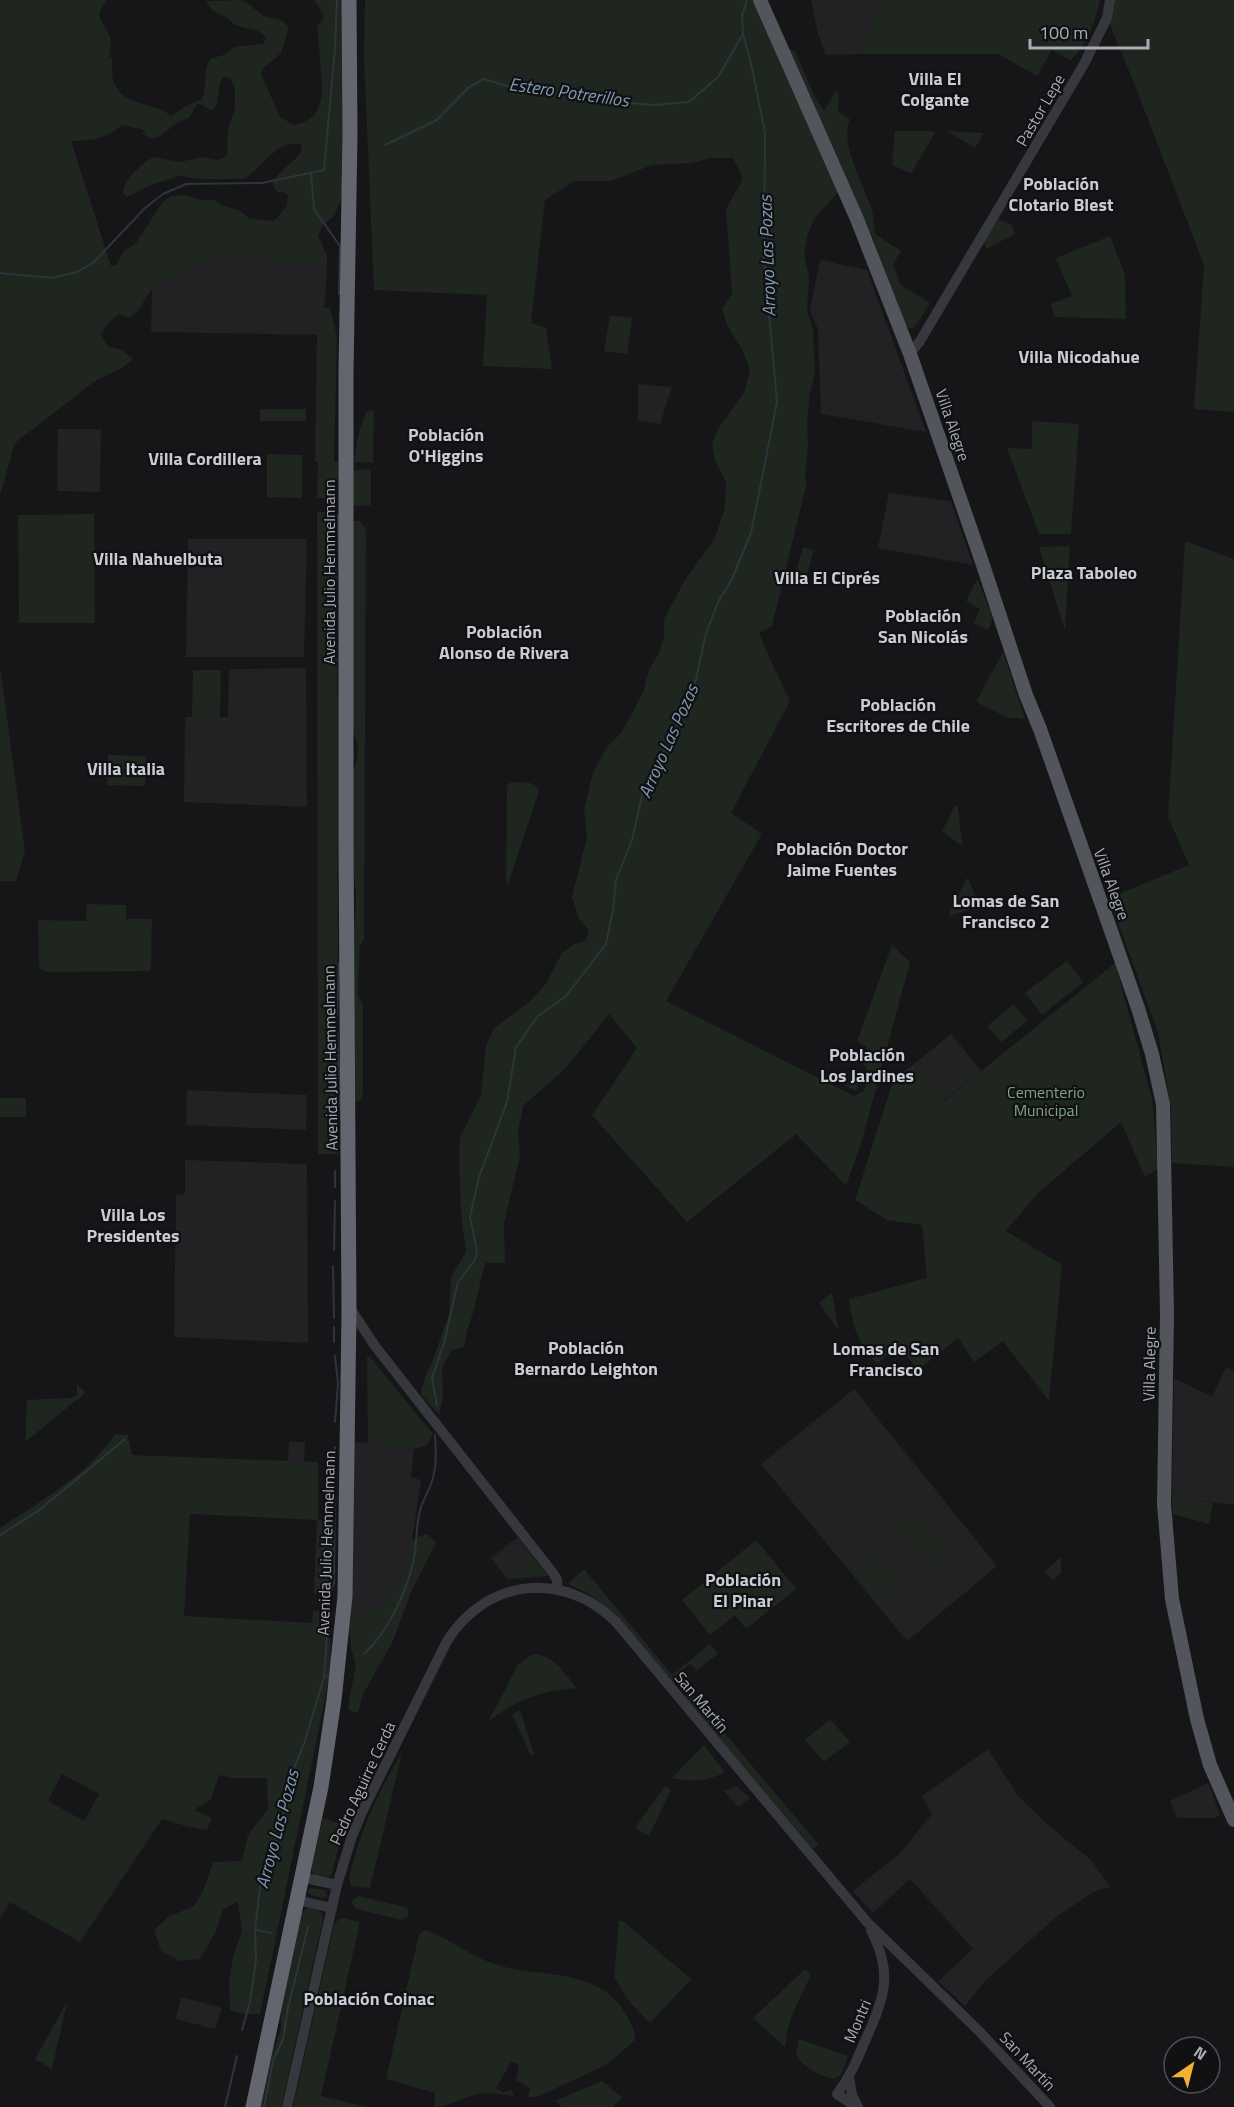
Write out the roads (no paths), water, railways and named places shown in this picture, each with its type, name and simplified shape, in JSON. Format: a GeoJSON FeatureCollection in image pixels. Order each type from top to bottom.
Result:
{"type":"FeatureCollection","features":[{"type":"Feature","properties":{"kind":"highway","name":"Avenida Julio Hemmelmann"},"geometry":{"type":"LineString","coordinates":[[253,2107],[321,1787],[343,1632],[345,1596],[349,1311],[346,362],[350,134],[349,0]]}},
{"type":"Feature","properties":{"kind":"main road","name":"Villa Alegre"},"geometry":{"type":"LineString","coordinates":[[761,1],[857,219],[910,354],[1152,1054],[1163,1104],[1167,1314],[1164,1504],[1172,1599],[1207,1753],[1234,1820]]}},
{"type":"Feature","properties":{"kind":"street","name":"Pastor Lepe"},"geometry":{"type":"LineString","coordinates":[[910,354],[920,341],[1084,64],[1107,18],[1110,0]]}},
{"type":"Feature","properties":{"kind":"street"},"geometry":{"type":"LineString","coordinates":[[349,1311],[352,1311],[375,1346],[553,1573],[558,1589]]}},
{"type":"Feature","properties":{"kind":"street","name":"Pedro Aguirre Cerda"},"geometry":{"type":"LineString","coordinates":[[287,2107],[337,1885],[352,1836],[453,1632],[475,1609],[503,1594],[535,1588],[558,1589]]}},
{"type":"Feature","properties":{"kind":"street","name":"San Martín"},"geometry":{"type":"LineString","coordinates":[[558,1589],[589,1601],[616,1622],[867,1922],[979,2031],[1050,2107]]}},
{"type":"Feature","properties":{"kind":"street"},"geometry":{"type":"LineString","coordinates":[[301,1877],[337,1885]]}},
{"type":"Feature","properties":{"kind":"street"},"geometry":{"type":"LineString","coordinates":[[297,1900],[332,1908]]}},
{"type":"Feature","properties":{"kind":"street","name":"Montri"},"geometry":{"type":"LineString","coordinates":[[857,2107],[837,2094],[849,2077],[881,2005],[885,1981],[879,1949],[867,1922]]}},
{"type":"Feature","properties":{"kind":"street"},"geometry":{"type":"LineString","coordinates":[[883,1965],[890,1957],[902,1958]]}},
{"type":"Feature","properties":{"kind":"street"},"geometry":{"type":"LineString","coordinates":[[849,2077],[857,2107]]}},
{"type":"Feature","properties":{"kind":"waterway","name":"Estero Potrerillos"},"geometry":{"type":"LineString","coordinates":[[0,273],[52,278],[77,272],[93,263],[145,208],[163,194],[186,184],[262,183],[324,170],[337,0]]}},
{"type":"Feature","properties":{"kind":"waterway","name":"Estero Potrerillos"},"geometry":{"type":"LineString","coordinates":[[385,145],[437,120],[469,87],[484,79],[507,86],[617,102],[655,105],[689,102],[718,77],[743,34],[742,16],[747,0]]}},
{"type":"Feature","properties":{"kind":"waterway","name":"Arroyo Las Pozas"},"geometry":{"type":"LineString","coordinates":[[437,1406],[432,1378],[444,1343],[458,1282],[475,1260],[477,1251],[470,1217],[479,1177],[507,1102],[516,1047],[538,1016],[566,996],[606,944],[616,880],[632,840],[644,787],[671,738],[696,680],[705,637],[718,602],[731,581],[751,533],[777,402],[764,257],[765,133],[743,34]]}},
{"type":"Feature","properties":{"kind":"waterway"},"geometry":{"type":"LineString","coordinates":[[311,173],[314,209],[340,246],[339,294]]}},
{"type":"Feature","properties":{"kind":"waterway"},"geometry":{"type":"LineString","coordinates":[[338,515],[339,567]]}},
{"type":"Feature","properties":{"kind":"waterway"},"geometry":{"type":"LineString","coordinates":[[337,1016],[339,963]]}},
{"type":"Feature","properties":{"kind":"waterway"},"geometry":{"type":"LineString","coordinates":[[335,1151],[340,1090],[337,1030]]}},
{"type":"Feature","properties":{"kind":"waterway"},"geometry":{"type":"LineString","coordinates":[[335,1171],[335,1187]]}},
{"type":"Feature","properties":{"kind":"waterway"},"geometry":{"type":"LineString","coordinates":[[334,1250],[335,1201]]}},
{"type":"Feature","properties":{"kind":"waterway"},"geometry":{"type":"LineString","coordinates":[[333,1266],[334,1318]]}},
{"type":"Feature","properties":{"kind":"waterway"},"geometry":{"type":"LineString","coordinates":[[334,1327],[334,1342]]}},
{"type":"Feature","properties":{"kind":"waterway"},"geometry":{"type":"LineString","coordinates":[[335,1356],[338,1383],[335,1422]]}},
{"type":"Feature","properties":{"kind":"waterway","name":"Arroyo Las Pozas"},"geometry":{"type":"LineString","coordinates":[[364,1654],[390,1621],[408,1579],[415,1552],[419,1516],[435,1470],[435,1435]]}},
{"type":"Feature","properties":{"kind":"waterway"},"geometry":{"type":"LineString","coordinates":[[0,1535],[38,1511],[125,1439]]}},
{"type":"Feature","properties":{"kind":"waterway"},"geometry":{"type":"LineString","coordinates":[[330,1595],[334,1583],[335,1447]]}},
{"type":"Feature","properties":{"kind":"waterway"},"geometry":{"type":"LineString","coordinates":[[324,1677],[327,1636]]}},
{"type":"Feature","properties":{"kind":"waterway","name":"Arroyo Las Pozas"},"geometry":{"type":"LineString","coordinates":[[242,2030],[250,2002],[256,1960],[255,1930],[260,1887],[272,1858],[290,1778],[304,1744],[324,1677],[331,1675]]}},
{"type":"Feature","properties":{"kind":"waterway"},"geometry":{"type":"LineString","coordinates":[[264,2107],[273,2061],[283,2039],[288,2008],[308,1927]]}},
{"type":"Feature","properties":{"kind":"waterway"},"geometry":{"type":"LineString","coordinates":[[256,1930],[271,1933]]}},
{"type":"Feature","properties":{"kind":"waterway","name":"Arroyo Las Pozas"},"geometry":{"type":"LineString","coordinates":[[225,2107],[237,2056]]}},
{"type":"Feature","properties":{"kind":"district","name":"Villa El Colgante"},"geometry":{"type":"Point","coordinates":[935,88]}},
{"type":"Feature","properties":{"kind":"district","name":"Población Clotario Blest"},"geometry":{"type":"Point","coordinates":[1061,193]}},
{"type":"Feature","properties":{"kind":"district","name":"Villa Nicodahue"},"geometry":{"type":"Point","coordinates":[1079,356]}},
{"type":"Feature","properties":{"kind":"district","name":"Población O'Higgins"},"geometry":{"type":"Point","coordinates":[446,444]}},
{"type":"Feature","properties":{"kind":"district","name":"Villa Cordillera"},"geometry":{"type":"Point","coordinates":[205,458]}},
{"type":"Feature","properties":{"kind":"district","name":"Villa Nahuelbuta"},"geometry":{"type":"Point","coordinates":[158,558]}},
{"type":"Feature","properties":{"kind":"district","name":"Plaza Taboleo"},"geometry":{"type":"Point","coordinates":[1084,572]}},
{"type":"Feature","properties":{"kind":"district","name":"Villa El Ciprés"},"geometry":{"type":"Point","coordinates":[827,577]}},
{"type":"Feature","properties":{"kind":"district","name":"Población San Nicolás"},"geometry":{"type":"Point","coordinates":[923,625]}},
{"type":"Feature","properties":{"kind":"district","name":"Población Alonso de Rivera"},"geometry":{"type":"Point","coordinates":[504,641]}},
{"type":"Feature","properties":{"kind":"district","name":"Población Escritores de Chile"},"geometry":{"type":"Point","coordinates":[898,714]}},
{"type":"Feature","properties":{"kind":"district","name":"Villa Italia"},"geometry":{"type":"Point","coordinates":[126,768]}},
{"type":"Feature","properties":{"kind":"district","name":"Población Doctor Jaime Fuentes"},"geometry":{"type":"Point","coordinates":[842,858]}},
{"type":"Feature","properties":{"kind":"district","name":"Lomas de San Francisco 2"},"geometry":{"type":"Point","coordinates":[1006,910]}},
{"type":"Feature","properties":{"kind":"district","name":"Población Los Jardines"},"geometry":{"type":"Point","coordinates":[867,1064]}},
{"type":"Feature","properties":{"kind":"district","name":"Villa Los Presidentes"},"geometry":{"type":"Point","coordinates":[133,1224]}},
{"type":"Feature","properties":{"kind":"district","name":"Población Bernardo Leighton"},"geometry":{"type":"Point","coordinates":[586,1357]}},
{"type":"Feature","properties":{"kind":"district","name":"Lomas de San Francisco"},"geometry":{"type":"Point","coordinates":[886,1358]}},
{"type":"Feature","properties":{"kind":"district","name":"Población El Pinar"},"geometry":{"type":"Point","coordinates":[743,1589]}},
{"type":"Feature","properties":{"kind":"district","name":"Población Coinac"},"geometry":{"type":"Point","coordinates":[369,1998]}},
{"type":"Feature","properties":{"kind":"park label","name":"Cementerio Municipal"},"geometry":{"type":"Point","coordinates":[1046,1101]}}]}
